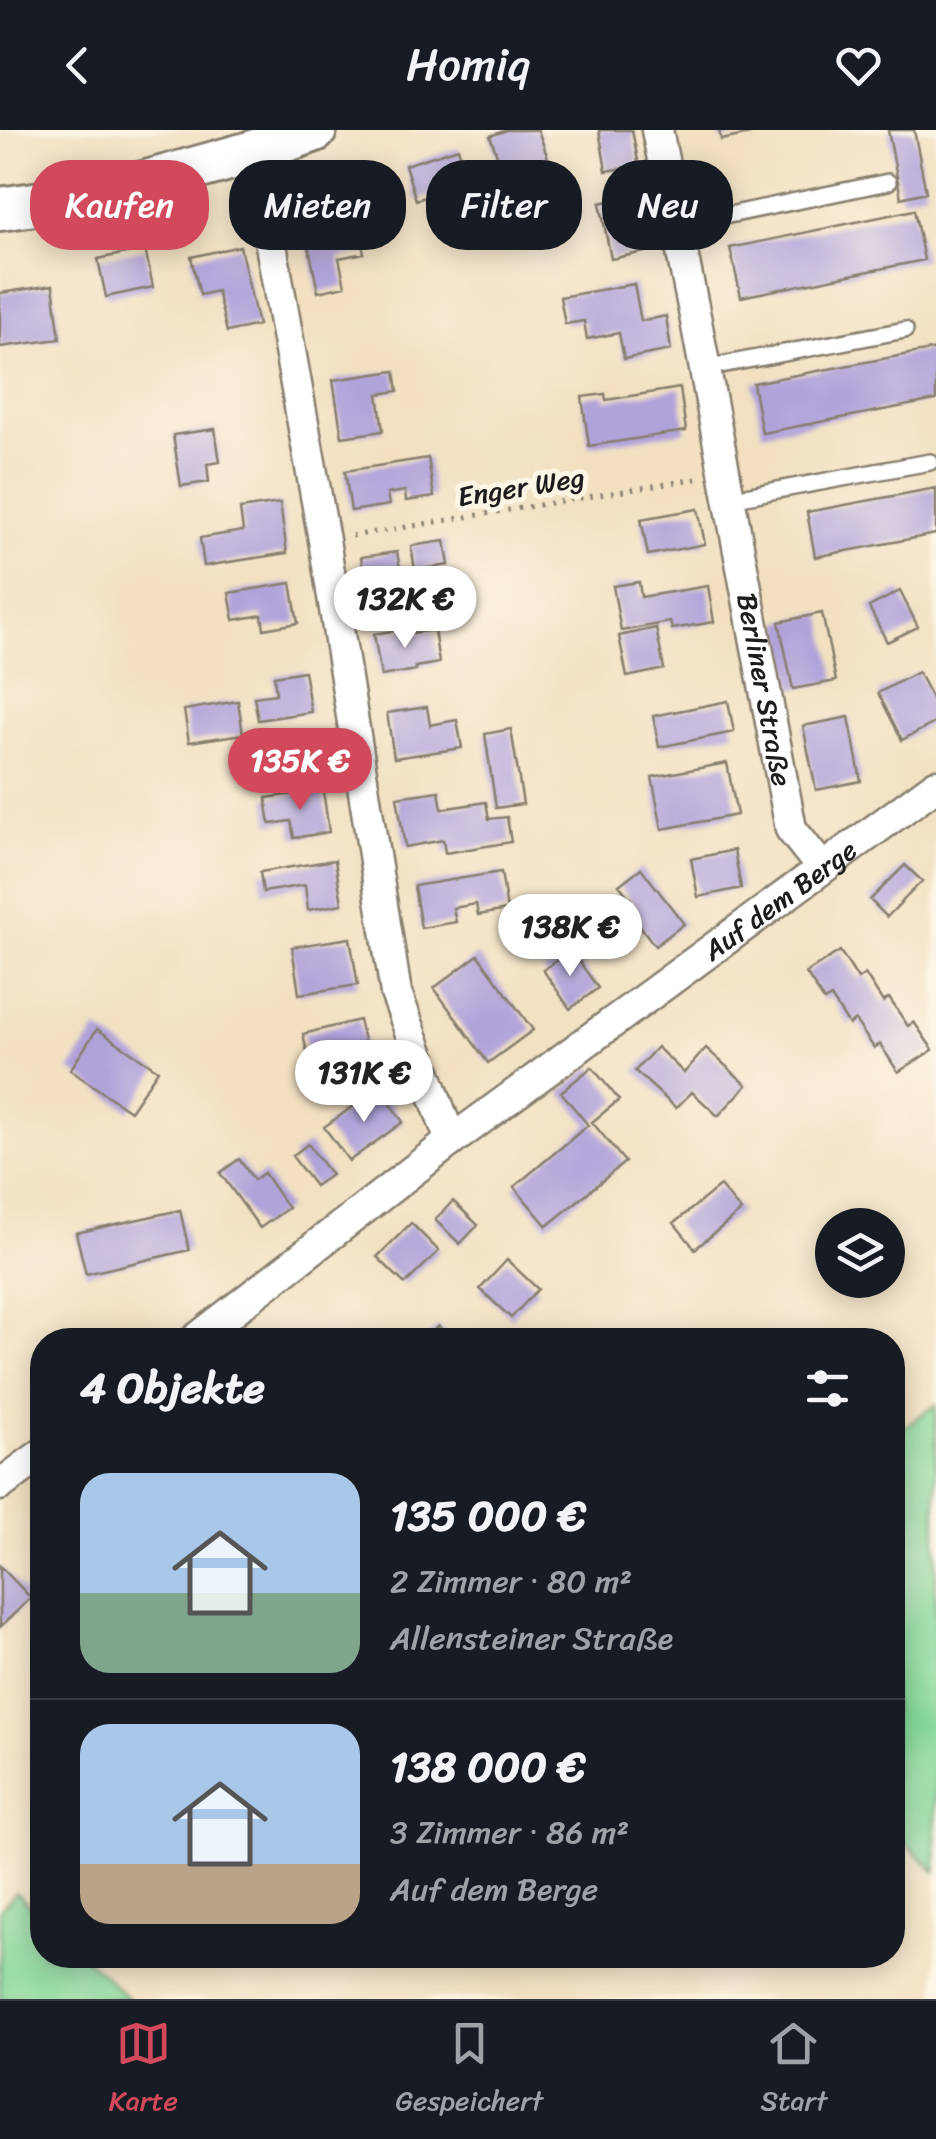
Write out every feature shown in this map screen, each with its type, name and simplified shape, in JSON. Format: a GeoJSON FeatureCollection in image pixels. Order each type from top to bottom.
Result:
{"type":"FeatureCollection","features":[{"type":"Feature","properties":{"kind":"main road"},"geometry":{"type":"LineString","coordinates":[[0,209],[104,194],[250,154],[315,130]]}},
{"type":"Feature","properties":{"kind":"street","name":"Berliner Straße"},"geometry":{"type":"LineString","coordinates":[[657,130],[663,160]]}},
{"type":"Feature","properties":{"kind":"street"},"geometry":{"type":"LineString","coordinates":[[250,154],[324,540],[396,993],[452,1141]]}},
{"type":"Feature","properties":{"kind":"street","name":"Berliner Straße"},"geometry":{"type":"LineString","coordinates":[[681,250],[791,830],[822,868]]}},
{"type":"Feature","properties":{"kind":"street","name":"Auf dem Berge"},"geometry":{"type":"LineString","coordinates":[[210,1328],[452,1141],[936,785]]}},
{"type":"Feature","properties":{"kind":"street"},"geometry":{"type":"LineString","coordinates":[[0,1485],[30,1463]]}},
{"type":"Feature","properties":{"kind":"lane"},"geometry":{"type":"LineString","coordinates":[[733,214],[888,182]]}},
{"type":"Feature","properties":{"kind":"lane"},"geometry":{"type":"LineString","coordinates":[[705,368],[905,330]]}},
{"type":"Feature","properties":{"kind":"lane"},"geometry":{"type":"LineString","coordinates":[[727,486],[930,462]]}},
{"type":"Feature","properties":{"kind":"path","name":"Enger Weg"},"geometry":{"type":"LineString","coordinates":[[324,540],[727,486]]}},
{"type":"Feature","properties":{"kind":"green space"},"geometry":{"type":"Polygon","coordinates":[[[936,1405],[936,1872],[905,1842],[905,1426],[936,1405]]]}},
{"type":"Feature","properties":{"kind":"green space"},"geometry":{"type":"Polygon","coordinates":[[[16,1892],[30,1905],[30,1968],[96,1968],[129,1999],[0,1999],[0,1909],[16,1892]]]}},
{"type":"Feature","properties":{"kind":"building"},"geometry":{"type":"Polygon","coordinates":[[[507,130],[538,130],[549,160],[499,160],[490,136],[507,130]]]}},
{"type":"Feature","properties":{"kind":"building"},"geometry":{"type":"Polygon","coordinates":[[[599,130],[632,130],[638,160],[604,160],[599,130]]]}},
{"type":"Feature","properties":{"kind":"building"},"geometry":{"type":"Polygon","coordinates":[[[719,130],[749,130],[750,134],[721,140],[719,130]]]}},
{"type":"Feature","properties":{"kind":"building"},"geometry":{"type":"Polygon","coordinates":[[[888,130],[914,130],[926,192],[901,198],[888,130]]]}},
{"type":"Feature","properties":{"kind":"building"},"geometry":{"type":"Polygon","coordinates":[[[458,148],[462,160],[426,160],[426,197],[416,200],[406,165],[458,148]]]}},
{"type":"Feature","properties":{"kind":"building"},"geometry":{"type":"Polygon","coordinates":[[[914,210],[924,260],[741,297],[733,247],[914,210]]]}},
{"type":"Feature","properties":{"kind":"building"},"geometry":{"type":"Polygon","coordinates":[[[229,248],[241,250],[258,325],[227,332],[217,291],[200,295],[191,257],[229,248]]]}},
{"type":"Feature","properties":{"kind":"building"},"geometry":{"type":"Polygon","coordinates":[[[145,250],[153,287],[106,297],[98,259],[145,250]]]}},
{"type":"Feature","properties":{"kind":"building"},"geometry":{"type":"Polygon","coordinates":[[[309,250],[363,250],[364,253],[339,258],[345,286],[318,292],[309,250]]]}},
{"type":"Feature","properties":{"kind":"building"},"geometry":{"type":"Polygon","coordinates":[[[609,250],[654,250],[611,259],[609,250]]]}},
{"type":"Feature","properties":{"kind":"building"},"geometry":{"type":"Polygon","coordinates":[[[634,284],[641,321],[666,316],[671,350],[624,359],[619,333],[587,339],[584,321],[565,324],[560,297],[634,284]]]}},
{"type":"Feature","properties":{"kind":"building"},"geometry":{"type":"Polygon","coordinates":[[[53,285],[60,339],[0,347],[0,293],[53,285]]]}},
{"type":"Feature","properties":{"kind":"building"},"geometry":{"type":"Polygon","coordinates":[[[936,349],[936,400],[762,433],[753,383],[936,349]]]}},
{"type":"Feature","properties":{"kind":"building"},"geometry":{"type":"Polygon","coordinates":[[[395,371],[398,391],[378,394],[383,431],[342,437],[333,380],[395,371]]]}},
{"type":"Feature","properties":{"kind":"building"},"geometry":{"type":"Polygon","coordinates":[[[680,388],[686,431],[589,446],[582,397],[605,394],[606,400],[680,388]]]}},
{"type":"Feature","properties":{"kind":"building"},"geometry":{"type":"Polygon","coordinates":[[[215,429],[220,462],[207,464],[209,482],[181,486],[173,435],[215,429]]]}},
{"type":"Feature","properties":{"kind":"building"},"geometry":{"type":"Polygon","coordinates":[[[428,458],[434,497],[406,501],[405,491],[387,494],[389,505],[351,511],[345,471],[428,458]]]}},
{"type":"Feature","properties":{"kind":"building"},"geometry":{"type":"Polygon","coordinates":[[[936,488],[936,534],[815,557],[807,512],[936,488]]]}},
{"type":"Feature","properties":{"kind":"building"},"geometry":{"type":"Polygon","coordinates":[[[280,503],[287,553],[204,566],[200,538],[243,531],[240,509],[280,503]]]}},
{"type":"Feature","properties":{"kind":"building"},"geometry":{"type":"Polygon","coordinates":[[[698,509],[705,544],[648,555],[641,519],[698,509]]]}},
{"type":"Feature","properties":{"kind":"building"},"geometry":{"type":"Polygon","coordinates":[[[445,541],[449,565],[415,570],[411,546],[445,541]]]}},
{"type":"Feature","properties":{"kind":"building"},"geometry":{"type":"Polygon","coordinates":[[[397,552],[403,586],[367,592],[361,557],[397,552]]]}},
{"type":"Feature","properties":{"kind":"building"},"geometry":{"type":"Polygon","coordinates":[[[639,582],[641,597],[708,586],[714,622],[672,629],[670,622],[621,631],[613,586],[639,582]]]}},
{"type":"Feature","properties":{"kind":"building"},"geometry":{"type":"Polygon","coordinates":[[[291,583],[298,623],[264,629],[262,615],[234,620],[229,593],[291,583]]]}},
{"type":"Feature","properties":{"kind":"building"},"geometry":{"type":"Polygon","coordinates":[[[900,591],[918,627],[887,642],[869,607],[900,591]]]}},
{"type":"Feature","properties":{"kind":"building"},"geometry":{"type":"Polygon","coordinates":[[[822,613],[836,681],[793,689],[779,622],[822,613]]]}},
{"type":"Feature","properties":{"kind":"building"},"geometry":{"type":"Polygon","coordinates":[[[409,628],[410,633],[434,630],[439,663],[381,676],[374,634],[409,628]]]}},
{"type":"Feature","properties":{"kind":"building"},"geometry":{"type":"Polygon","coordinates":[[[656,628],[664,669],[627,677],[619,636],[656,628]]]}},
{"type":"Feature","properties":{"kind":"building"},"geometry":{"type":"Polygon","coordinates":[[[304,671],[311,712],[258,720],[254,697],[276,694],[274,676],[304,671]]]}},
{"type":"Feature","properties":{"kind":"building"},"geometry":{"type":"Polygon","coordinates":[[[918,672],[936,706],[936,722],[902,740],[878,693],[918,672]]]}},
{"type":"Feature","properties":{"kind":"building"},"geometry":{"type":"Polygon","coordinates":[[[238,701],[243,734],[189,742],[184,710],[238,701]]]}},
{"type":"Feature","properties":{"kind":"building"},"geometry":{"type":"Polygon","coordinates":[[[728,701],[734,732],[659,747],[653,716],[728,701]]]}},
{"type":"Feature","properties":{"kind":"building"},"geometry":{"type":"Polygon","coordinates":[[[427,707],[430,725],[457,720],[462,748],[394,758],[387,713],[427,707]]]}},
{"type":"Feature","properties":{"kind":"building"},"geometry":{"type":"Polygon","coordinates":[[[849,717],[861,781],[816,790],[803,726],[849,717]]]}},
{"type":"Feature","properties":{"kind":"building"},"geometry":{"type":"Polygon","coordinates":[[[511,729],[523,804],[496,808],[485,734],[511,729]]]}},
{"type":"Feature","properties":{"kind":"building"},"geometry":{"type":"Polygon","coordinates":[[[727,763],[737,815],[662,829],[652,777],[727,763]]]}},
{"type":"Feature","properties":{"kind":"building"},"geometry":{"type":"Polygon","coordinates":[[[323,790],[329,832],[294,838],[291,821],[270,824],[266,798],[323,790]]]}},
{"type":"Feature","properties":{"kind":"building"},"geometry":{"type":"Polygon","coordinates":[[[439,791],[442,809],[486,802],[489,819],[507,817],[511,842],[445,853],[443,840],[405,847],[397,797],[439,791]]]}},
{"type":"Feature","properties":{"kind":"building"},"geometry":{"type":"Polygon","coordinates":[[[734,850],[741,888],[698,897],[691,859],[734,850]]]}},
{"type":"Feature","properties":{"kind":"building"},"geometry":{"type":"Polygon","coordinates":[[[335,860],[342,904],[308,910],[305,885],[263,892],[260,872],[335,860]]]}},
{"type":"Feature","properties":{"kind":"building"},"geometry":{"type":"Polygon","coordinates":[[[905,865],[922,881],[887,917],[870,900],[905,865]]]}},
{"type":"Feature","properties":{"kind":"building"},"geometry":{"type":"Polygon","coordinates":[[[641,868],[684,924],[655,946],[629,911],[635,905],[619,885],[641,868]]]}},
{"type":"Feature","properties":{"kind":"building"},"geometry":{"type":"Polygon","coordinates":[[[501,872],[507,910],[478,915],[476,904],[453,908],[456,922],[421,928],[414,886],[501,872]]]}},
{"type":"Feature","properties":{"kind":"building"},"geometry":{"type":"Polygon","coordinates":[[[350,938],[358,985],[299,994],[292,947],[350,938]]]}},
{"type":"Feature","properties":{"kind":"building"},"geometry":{"type":"Polygon","coordinates":[[[571,950],[598,988],[570,1009],[543,970],[571,950]]]}},
{"type":"Feature","properties":{"kind":"building"},"geometry":{"type":"Polygon","coordinates":[[[840,951],[858,979],[865,974],[883,1002],[889,998],[908,1026],[914,1022],[933,1050],[898,1072],[880,1044],[874,1048],[855,1020],[849,1025],[831,997],[824,1001],[806,973],[840,951]]]}},
{"type":"Feature","properties":{"kind":"building"},"geometry":{"type":"Polygon","coordinates":[[[478,955],[533,1030],[488,1063],[434,988],[478,955]]]}},
{"type":"Feature","properties":{"kind":"building"},"geometry":{"type":"Polygon","coordinates":[[[359,1020],[369,1060],[312,1073],[303,1034],[359,1020]]]}},
{"type":"Feature","properties":{"kind":"building"},"geometry":{"type":"Polygon","coordinates":[[[97,1029],[158,1070],[130,1111],[70,1070],[97,1029]]]}},
{"type":"Feature","properties":{"kind":"building"},"geometry":{"type":"Polygon","coordinates":[[[657,1047],[684,1073],[706,1048],[747,1085],[718,1116],[692,1092],[676,1108],[635,1071],[657,1047]]]}},
{"type":"Feature","properties":{"kind":"building"},"geometry":{"type":"Polygon","coordinates":[[[592,1067],[619,1100],[592,1122],[625,1162],[547,1226],[514,1187],[588,1125],[561,1092],[592,1067]]]}},
{"type":"Feature","properties":{"kind":"building"},"geometry":{"type":"Polygon","coordinates":[[[379,1088],[403,1122],[349,1161],[324,1127],[379,1088]]]}},
{"type":"Feature","properties":{"kind":"building"},"geometry":{"type":"Polygon","coordinates":[[[308,1144],[331,1175],[315,1186],[292,1156],[308,1144]]]}},
{"type":"Feature","properties":{"kind":"building"},"geometry":{"type":"Polygon","coordinates":[[[239,1159],[254,1180],[264,1173],[288,1208],[260,1228],[220,1173],[239,1159]]]}},
{"type":"Feature","properties":{"kind":"building"},"geometry":{"type":"Polygon","coordinates":[[[720,1186],[741,1211],[695,1249],[674,1223],[720,1186]]]}},
{"type":"Feature","properties":{"kind":"building"},"geometry":{"type":"Polygon","coordinates":[[[453,1201],[478,1225],[460,1244],[435,1220],[453,1201]]]}},
{"type":"Feature","properties":{"kind":"building"},"geometry":{"type":"Polygon","coordinates":[[[180,1210],[189,1250],[86,1274],[76,1233],[180,1210]]]}},
{"type":"Feature","properties":{"kind":"building"},"geometry":{"type":"Polygon","coordinates":[[[411,1223],[439,1251],[405,1284],[377,1257],[411,1223]]]}},
{"type":"Feature","properties":{"kind":"building"},"geometry":{"type":"Polygon","coordinates":[[[507,1260],[538,1289],[511,1318],[480,1289],[507,1260]]]}},
{"type":"Feature","properties":{"kind":"building"},"geometry":{"type":"Polygon","coordinates":[[[0,1566],[30,1599],[0,1627],[0,1566]]]}}]}
